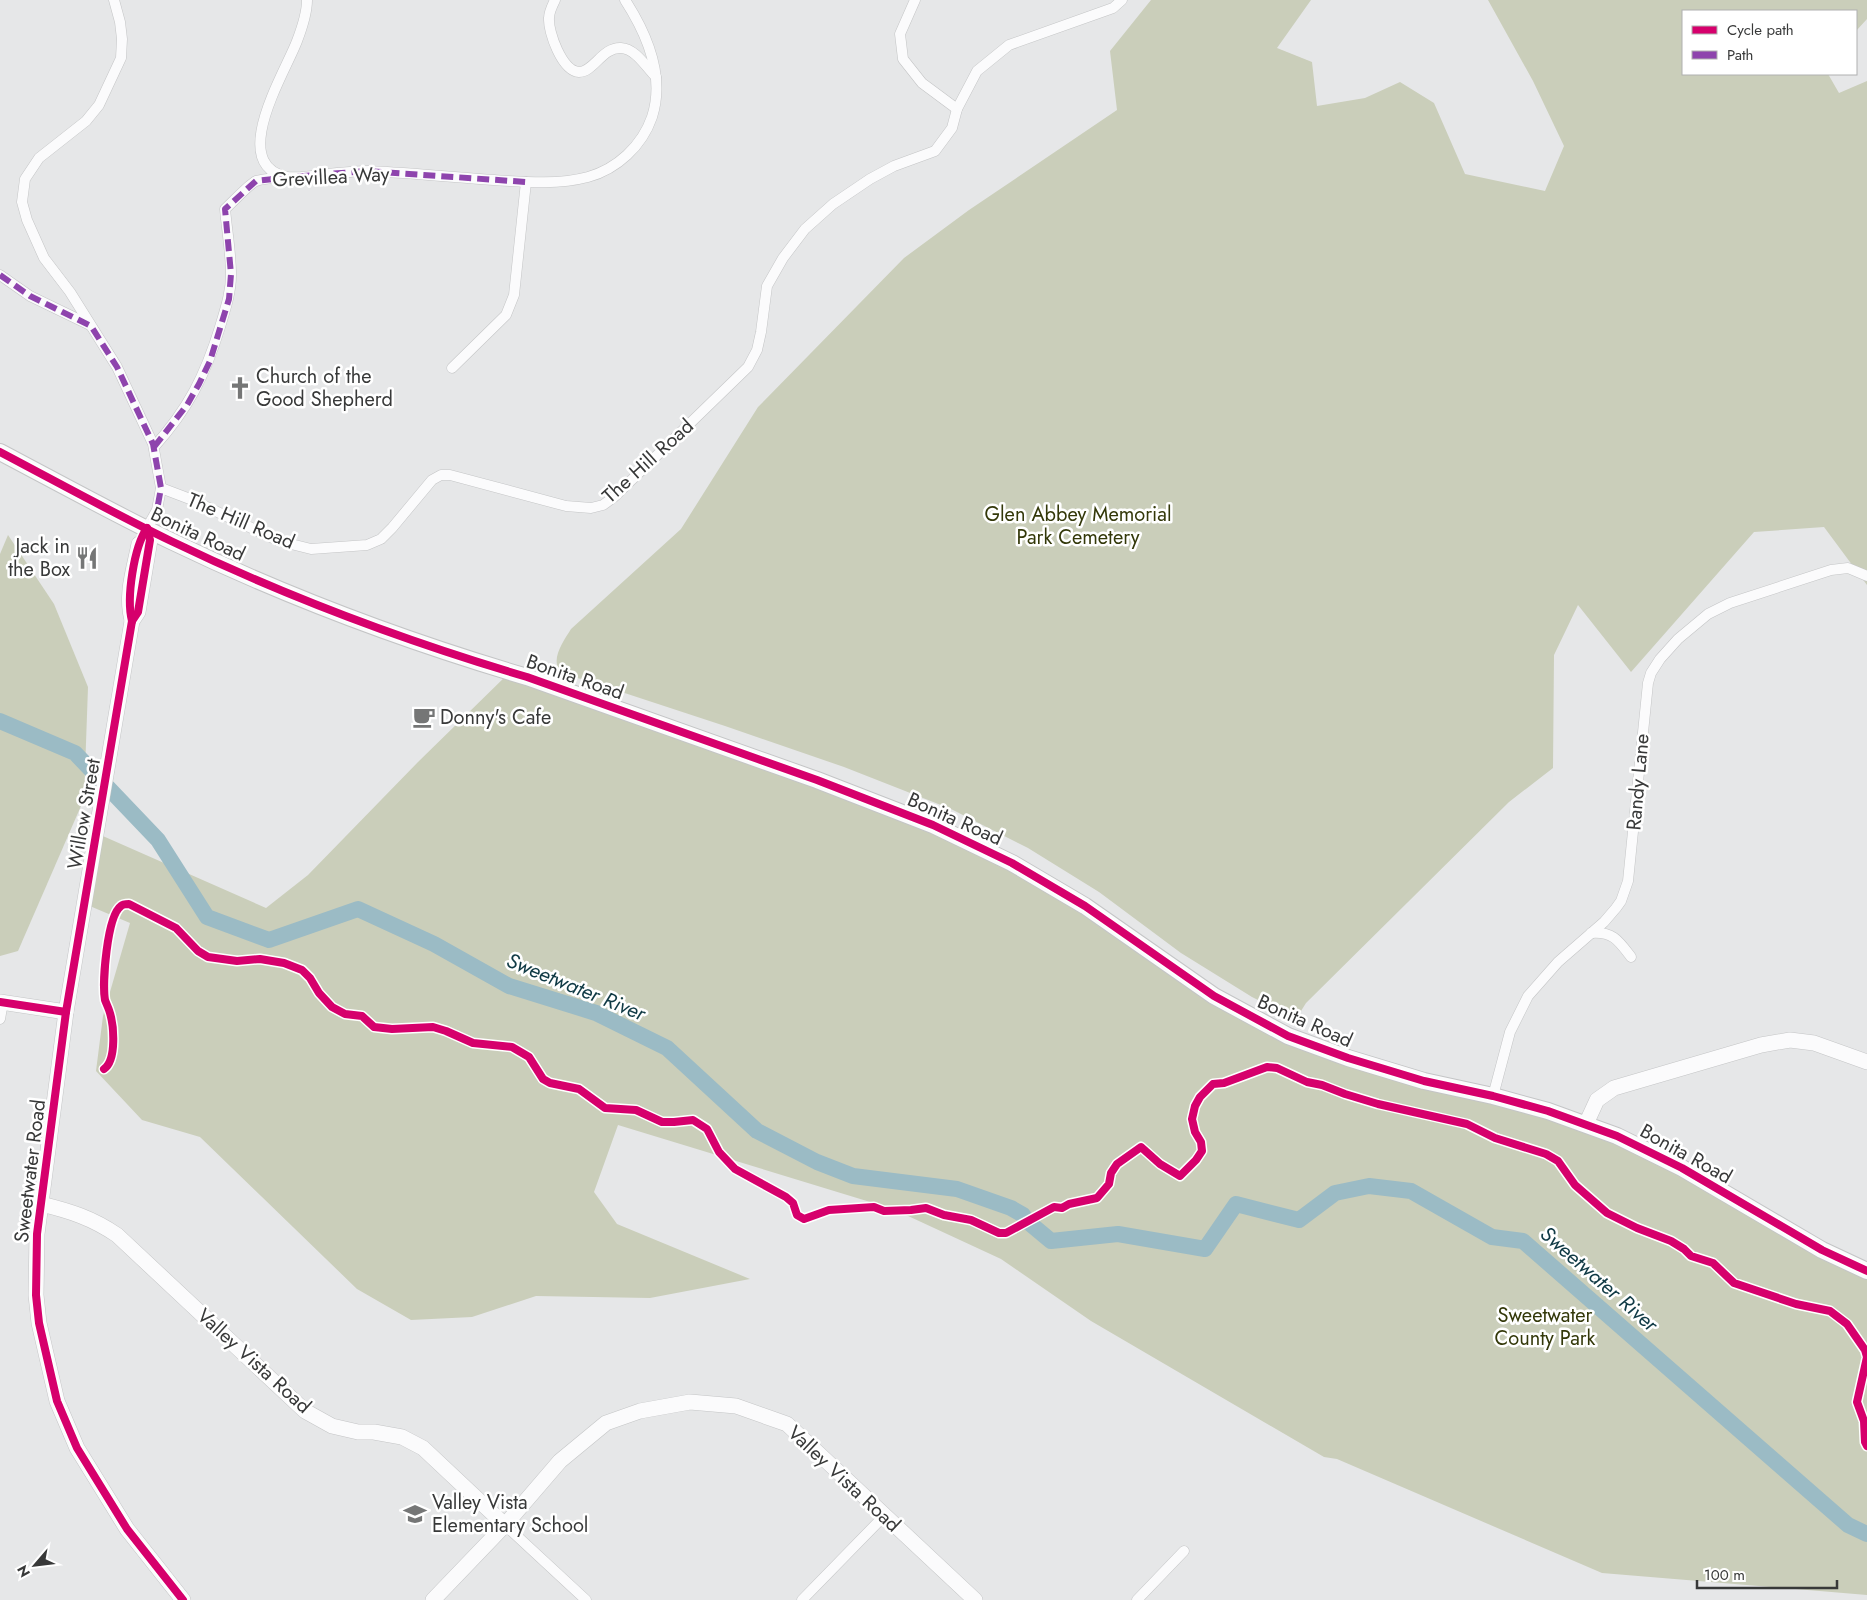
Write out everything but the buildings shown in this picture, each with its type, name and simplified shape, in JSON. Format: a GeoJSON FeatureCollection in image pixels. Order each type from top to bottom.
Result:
{"type":"FeatureCollection","features":[{"type":"Feature","properties":{"kind":"main road","name":"Bonita Road"},"geometry":{"type":"LineString","coordinates":[[0,452],[170,540],[290,594],[484,665],[527,677],[817,780],[933,825],[1020,867],[1085,906],[1204,990],[1288,1036],[1348,1058],[1424,1080],[1492,1096],[1586,1124],[1617,1136],[1661,1156],[1822,1250],[1867,1270]]}},
{"type":"Feature","properties":{"kind":"street"},"geometry":{"type":"LineString","coordinates":[[114,0],[120,22],[122,39],[121,58],[99,105],[86,121],[39,158],[25,179],[22,202],[27,220],[44,258],[70,292],[117,368],[154,447],[161,488],[157,510],[147,528]]}},
{"type":"Feature","properties":{"kind":"street"},"geometry":{"type":"LineString","coordinates":[[290,178],[278,175],[264,164],[260,146],[268,104],[298,40],[307,0]]}},
{"type":"Feature","properties":{"kind":"street"},"geometry":{"type":"LineString","coordinates":[[555,0],[548,19],[550,31],[567,66],[578,72],[585,71],[603,54],[620,48],[629,49],[657,78]]}},
{"type":"Feature","properties":{"kind":"street","name":"Grevillea Way"},"geometry":{"type":"LineString","coordinates":[[154,447],[187,405],[199,384],[210,361],[229,299],[231,274],[225,209],[256,181],[367,171],[526,182],[588,177],[609,168],[623,159],[641,139],[651,120],[656,100],[657,78],[652,57],[638,22],[625,0]]}},
{"type":"Feature","properties":{"kind":"street"},"geometry":{"type":"LineString","coordinates":[[915,0],[900,34],[903,59],[922,83],[957,109]]}},
{"type":"Feature","properties":{"kind":"street","name":"The Hill Road"},"geometry":{"type":"LineString","coordinates":[[161,488],[190,499],[279,541],[311,549],[367,545],[381,539],[432,480],[440,475],[450,475],[566,506],[591,508],[603,505],[614,497],[748,367],[757,350],[767,286],[783,258],[805,228],[833,204],[870,179],[894,166],[935,151],[952,128],[957,109],[977,71],[1009,45],[1113,8],[1122,0]]}},
{"type":"Feature","properties":{"kind":"street"},"geometry":{"type":"LineString","coordinates":[[452,368],[506,315],[514,295],[526,182]]}},
{"type":"Feature","properties":{"kind":"street"},"geometry":{"type":"LineString","coordinates":[[0,275],[30,296],[90,326]]}},
{"type":"Feature","properties":{"kind":"street","name":"Willow Street"},"geometry":{"type":"LineString","coordinates":[[66,1012],[120,704],[132,621],[138,612],[150,540],[147,528]]}},
{"type":"Feature","properties":{"kind":"street","name":"Randy Lane"},"geometry":{"type":"LineString","coordinates":[[1492,1096],[1510,1032],[1528,996],[1558,962],[1591,933],[1621,901],[1628,881],[1648,683],[1651,673],[1660,659],[1678,639],[1708,614],[1730,603],[1831,570],[1848,568],[1867,576]]}},
{"type":"Feature","properties":{"kind":"street"},"geometry":{"type":"LineString","coordinates":[[1855,571],[1867,568]]}},
{"type":"Feature","properties":{"kind":"street"},"geometry":{"type":"LineString","coordinates":[[1591,933],[1602,932],[1617,939],[1632,956]]}},
{"type":"Feature","properties":{"kind":"street"},"geometry":{"type":"LineString","coordinates":[[0,1018],[1,1002],[66,1012]]}},
{"type":"Feature","properties":{"kind":"street","name":"Sweetwater Road"},"geometry":{"type":"LineString","coordinates":[[66,1012],[37,1234],[36,1295],[39,1323],[57,1401],[77,1448],[137,1543],[183,1600]]}},
{"type":"Feature","properties":{"kind":"street"},"geometry":{"type":"LineString","coordinates":[[1586,1124],[1597,1100],[1614,1088],[1761,1045],[1790,1040],[1814,1044],[1867,1062]]}},
{"type":"Feature","properties":{"kind":"street","name":"Valley Vista Road"},"geometry":{"type":"LineString","coordinates":[[41,1204],[70,1211],[99,1223],[117,1235],[305,1411],[332,1426],[358,1432],[374,1432],[402,1437],[423,1448],[505,1525],[560,1461],[606,1423],[640,1410],[690,1402],[736,1406],[787,1424],[975,1600]]}},
{"type":"Feature","properties":{"kind":"street"},"geometry":{"type":"LineString","coordinates":[[802,1600],[884,1516]]}},
{"type":"Feature","properties":{"kind":"street"},"geometry":{"type":"LineString","coordinates":[[433,1600],[505,1525],[586,1600]]}},
{"type":"Feature","properties":{"kind":"street"},"geometry":{"type":"LineString","coordinates":[[1137,1600],[1184,1551]]}},
{"type":"Feature","properties":{"kind":"green space","name":"Glen Abbey Memorial Park Cemetery"},"geometry":{"type":"Polygon","coordinates":[[[1151,0],[1311,0],[1277,48],[1312,62],[1317,106],[1365,98],[1400,82],[1434,103],[1465,174],[1545,191],[1564,146],[1533,81],[1488,0],[1867,0],[1867,19],[1857,30],[1857,10],[1682,10],[1682,75],[1829,75],[1839,93],[1867,81],[1867,585],[1824,527],[1754,532],[1631,672],[1578,605],[1554,655],[1553,768],[1509,802],[1306,1003],[1296,1019],[1252,997],[1181,953],[1099,892],[1028,848],[951,809],[844,767],[725,726],[568,676],[560,671],[557,665],[558,653],[571,629],[681,529],[758,407],[904,258],[969,210],[1117,110],[1110,51],[1151,0]]]}},
{"type":"Feature","properties":{"kind":"green space"},"geometry":{"type":"Polygon","coordinates":[[[8,535],[54,604],[88,687],[84,799],[18,951],[0,956],[0,554],[8,535]]]}},
{"type":"Feature","properties":{"kind":"green space","name":"Sweetwater County Park"},"geometry":{"type":"Polygon","coordinates":[[[510,672],[953,833],[1275,1029],[1586,1123],[1867,1271],[1867,1595],[1602,1573],[1337,1459],[1324,1457],[1091,1321],[1001,1259],[893,1209],[618,1125],[594,1192],[617,1224],[750,1279],[650,1298],[536,1296],[472,1317],[411,1320],[357,1289],[200,1137],[142,1120],[96,1071],[103,1016],[130,923],[85,904],[96,833],[266,908],[308,875],[418,762],[510,672]]]}},
{"type":"Feature","properties":{"kind":"water"},"geometry":{"type":"Polygon","coordinates":[[[0,715],[79,749],[78,751],[0,718],[0,715]]]}},
{"type":"Feature","properties":{"kind":"waterway","name":"Sweetwater River"},"geometry":{"type":"LineString","coordinates":[[0,721],[75,753],[158,840],[207,917],[269,940],[358,909],[434,944],[509,986],[596,1013],[667,1048],[757,1131],[817,1162],[853,1176],[957,1189],[1011,1208],[1023,1215],[1027,1221],[1051,1241],[1118,1234],[1205,1249],[1236,1204],[1299,1220],[1335,1193],[1369,1186],[1411,1191],[1492,1237],[1523,1241],[1848,1525],[1867,1534]]}},
{"type":"Feature","properties":{"kind":"marked path"},"geometry":{"type":"LineString","coordinates":[[154,447],[187,405],[210,361],[229,299],[231,274],[225,209],[256,181],[367,171],[526,182]]}},
{"type":"Feature","properties":{"kind":"marked path"},"geometry":{"type":"LineString","coordinates":[[0,275],[30,296],[91,326],[117,367],[153,444],[161,488],[157,510],[147,528]]}},
{"type":"Feature","properties":{"kind":"cycle path"},"geometry":{"type":"LineString","coordinates":[[0,452],[171,541],[302,599],[391,633],[527,677],[817,780],[933,825],[1012,863],[1085,906],[1214,996],[1288,1036],[1348,1058],[1424,1081],[1493,1096],[1548,1111],[1617,1136],[1682,1168],[1822,1250],[1867,1271]]}},
{"type":"Feature","properties":{"kind":"cycle path"},"geometry":{"type":"LineString","coordinates":[[147,528],[150,540],[138,612],[132,621],[66,1012],[37,1234],[36,1295],[39,1323],[57,1401],[77,1448],[127,1529],[183,1600]]}},
{"type":"Feature","properties":{"kind":"cycle path"},"geometry":{"type":"LineString","coordinates":[[132,621],[130,611],[132,573],[138,547],[147,528]]}},
{"type":"Feature","properties":{"kind":"cycle path"},"geometry":{"type":"LineString","coordinates":[[104,1069],[111,1058],[113,1050],[112,1024],[104,991],[105,965],[112,923],[116,912],[125,904],[129,904],[176,928],[198,951],[208,957],[237,961],[260,959],[284,963],[302,970],[332,1007],[345,1014],[362,1016],[374,1027],[392,1029],[433,1027],[473,1043],[512,1047],[529,1057],[543,1079],[550,1083],[579,1089],[605,1108],[636,1110],[662,1122],[693,1120],[707,1129],[719,1152],[735,1169],[786,1197],[793,1203],[797,1215],[804,1219],[829,1210],[874,1207],[884,1211],[926,1208],[944,1215],[971,1220],[999,1233],[1006,1233],[1054,1207],[1062,1208],[1069,1204],[1097,1198],[1109,1184],[1111,1173],[1117,1164],[1141,1147],[1160,1164],[1180,1176],[1202,1151],[1201,1142],[1195,1132],[1192,1119],[1195,1106],[1200,1097],[1213,1084],[1224,1083],[1267,1067],[1277,1068],[1307,1082],[1322,1085],[1378,1104],[1467,1124],[1495,1138],[1546,1154],[1558,1161],[1575,1185],[1607,1213],[1637,1228],[1671,1241],[1691,1256],[1713,1263],[1734,1283],[1796,1304],[1830,1311],[1847,1324],[1865,1350],[1867,1357],[1857,1402],[1864,1421],[1865,1442],[1867,1446]]}},
{"type":"Feature","properties":{"kind":"cycle path"},"geometry":{"type":"LineString","coordinates":[[0,1002],[66,1012]]}},
{"type":"Feature","properties":{"kind":"place","name":"Church of the Good Shepherd"},"geometry":{"type":"Point","coordinates":[240,388]}},
{"type":"Feature","properties":{"kind":"place","name":"Jack in the Box"},"geometry":{"type":"Point","coordinates":[87,558]}},
{"type":"Feature","properties":{"kind":"place","name":"Donny's Cafe"},"geometry":{"type":"Point","coordinates":[424,717]}},
{"type":"Feature","properties":{"kind":"place","name":"Valley Vista Elementary School"},"geometry":{"type":"Point","coordinates":[415,1514]}}]}
